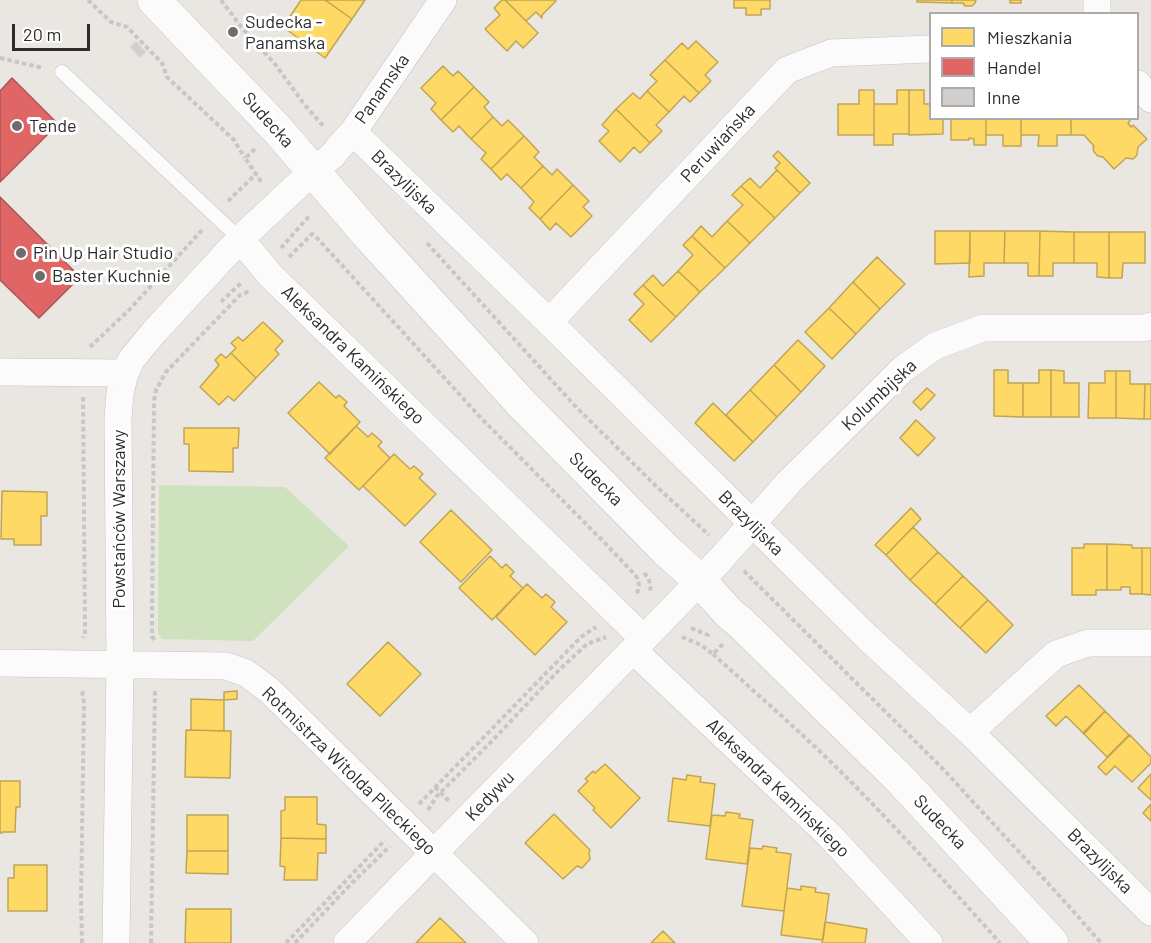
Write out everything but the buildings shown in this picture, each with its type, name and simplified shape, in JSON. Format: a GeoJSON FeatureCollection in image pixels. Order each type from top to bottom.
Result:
{"type":"FeatureCollection","features":[{"type":"Feature","properties":{"kind":"street","name":"Sudecka"},"geometry":{"type":"LineString","coordinates":[[154,0],[276,128],[370,237],[522,404],[666,550],[700,581],[729,613],[900,779],[1052,943]]}},
{"type":"Feature","properties":{"kind":"street","name":"Panamska"},"geometry":{"type":"LineString","coordinates":[[313,171],[332,156],[346,139],[443,0]]}},
{"type":"Feature","properties":{"kind":"street","name":"Peruwiańska"},"geometry":{"type":"LineString","coordinates":[[549,322],[788,70],[831,53],[929,49]]}},
{"type":"Feature","properties":{"kind":"street"},"geometry":{"type":"LineString","coordinates":[[1139,86],[1151,99]]}},
{"type":"Feature","properties":{"kind":"street","name":"Brazylijska"},"geometry":{"type":"LineString","coordinates":[[346,139],[549,322],[751,524],[867,637],[970,732],[1151,912]]}},
{"type":"Feature","properties":{"kind":"street","name":"Powstańców Warszawy"},"geometry":{"type":"LineString","coordinates":[[117,943],[120,665],[118,418],[120,393],[125,373],[131,360],[154,332],[240,239],[313,171]]}},
{"type":"Feature","properties":{"kind":"street","name":"Aleksandra Kamińskiego"},"geometry":{"type":"LineString","coordinates":[[240,239],[267,272],[630,631],[829,835],[929,943]]}},
{"type":"Feature","properties":{"kind":"street","name":"Kolumbijska"},"geometry":{"type":"LineString","coordinates":[[700,581],[789,482],[903,369],[935,346],[983,328],[1143,328],[1151,326]]}},
{"type":"Feature","properties":{"kind":"street"},"geometry":{"type":"LineString","coordinates":[[0,372],[125,373]]}},
{"type":"Feature","properties":{"kind":"street"},"geometry":{"type":"LineString","coordinates":[[630,631],[668,612],[700,581]]}},
{"type":"Feature","properties":{"kind":"street","name":"Kedywu"},"geometry":{"type":"LineString","coordinates":[[347,943],[434,854],[630,631]]}},
{"type":"Feature","properties":{"kind":"street"},"geometry":{"type":"LineString","coordinates":[[970,732],[1056,654],[1088,643],[1151,642]]}},
{"type":"Feature","properties":{"kind":"street","name":"Rotmistrza Witolda Pileckiego"},"geometry":{"type":"LineString","coordinates":[[0,663],[226,666],[246,673],[269,690],[525,943]]}},
{"type":"Feature","properties":{"kind":"lane","name":"Aleksandra Kamińskiego"},"geometry":{"type":"LineString","coordinates":[[62,72],[240,239]]}},
{"type":"Feature","properties":{"kind":"path"},"geometry":{"type":"LineString","coordinates":[[88,0],[111,22],[127,27],[162,63],[167,77],[234,140],[245,158]]}},
{"type":"Feature","properties":{"kind":"path"},"geometry":{"type":"LineString","coordinates":[[221,0],[304,104],[346,139]]}},
{"type":"Feature","properties":{"kind":"path"},"geometry":{"type":"LineString","coordinates":[[0,58],[62,72]]}},
{"type":"Feature","properties":{"kind":"path"},"geometry":{"type":"LineString","coordinates":[[152,943],[156,646],[152,636],[152,622],[154,401],[156,390],[166,372],[240,295],[254,289],[310,215]]}},
{"type":"Feature","properties":{"kind":"path"},"geometry":{"type":"LineString","coordinates":[[216,307],[239,284],[267,272],[312,234],[480,417],[636,576],[640,582],[630,631]]}},
{"type":"Feature","properties":{"kind":"path"},"geometry":{"type":"LineString","coordinates":[[423,239],[576,407],[726,552],[943,769],[1101,943]]}},
{"type":"Feature","properties":{"kind":"path"},"geometry":{"type":"LineString","coordinates":[[295,943],[387,848],[399,844],[408,826],[423,819],[436,797],[558,671],[587,644],[615,633],[630,631]]}},
{"type":"Feature","properties":{"kind":"path"},"geometry":{"type":"LineString","coordinates":[[286,943],[408,826],[581,637],[630,631]]}},
{"type":"Feature","properties":{"kind":"path"},"geometry":{"type":"LineString","coordinates":[[713,654],[853,784],[1000,943]]}},
{"type":"Feature","properties":{"kind":"green space"},"geometry":{"type":"Polygon","coordinates":[[[159,485],[285,487],[349,546],[253,641],[162,639],[158,633],[159,485]]]}},
{"type":"Feature","properties":{"kind":"place","name":"Sudecka - Panamska"},"geometry":{"type":"Point","coordinates":[233,32]}},
{"type":"Feature","properties":{"kind":"place","name":"Tende"},"geometry":{"type":"Point","coordinates":[17,126]}},
{"type":"Feature","properties":{"kind":"place","name":"Pin Up Hair Studio"},"geometry":{"type":"Point","coordinates":[21,253]}},
{"type":"Feature","properties":{"kind":"place","name":"Baster Kuchnie"},"geometry":{"type":"Point","coordinates":[40,276]}}]}
